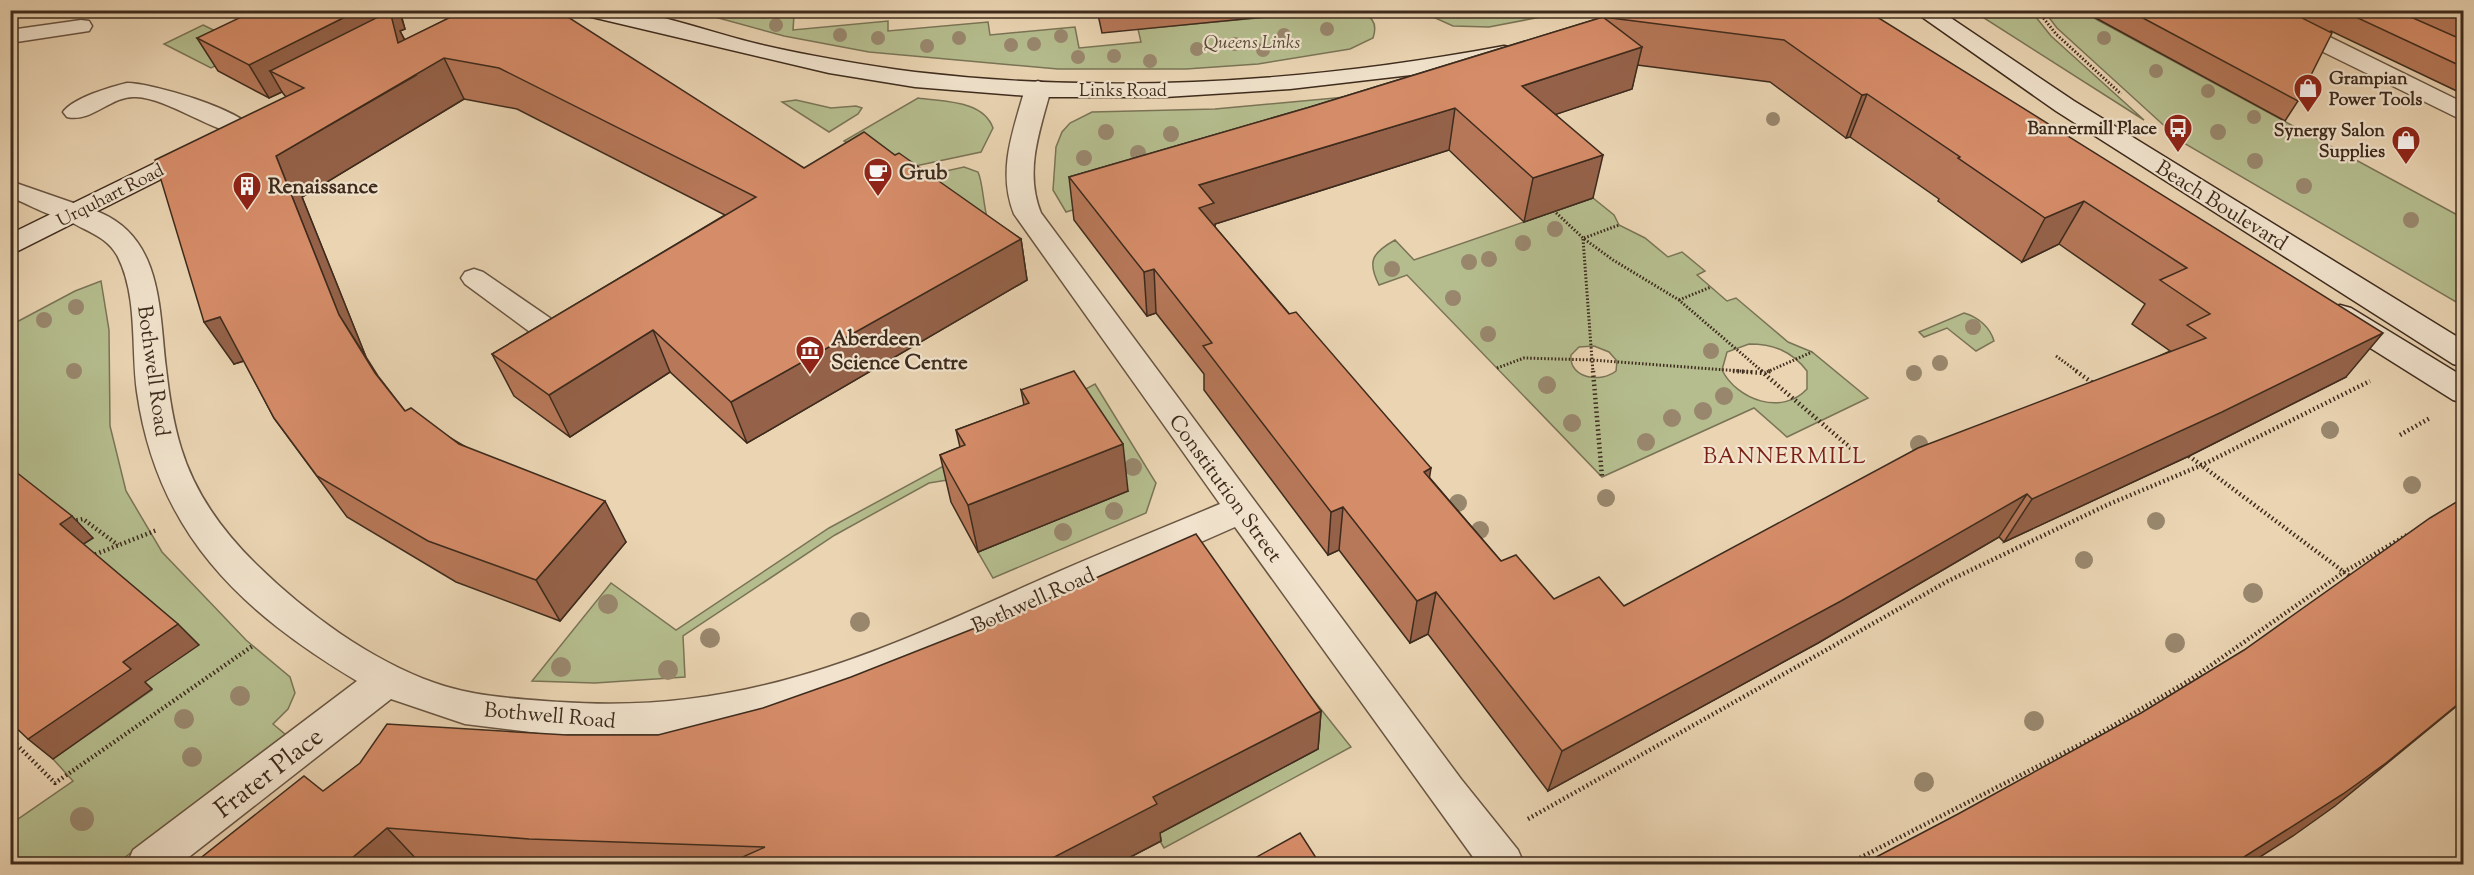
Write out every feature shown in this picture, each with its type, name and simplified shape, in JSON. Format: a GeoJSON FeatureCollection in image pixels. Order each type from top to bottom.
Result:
{"type":"FeatureCollection","features":[{"type":"Feature","properties":{"kind":"street","name":"Links Road"},"geometry":{"type":"LineString","coordinates":[[591,10],[646,20],[803,61],[907,77],[1038,89],[1149,92],[1219,88],[1431,65],[1531,47]]}},
{"type":"Feature","properties":{"kind":"street","name":"Beach Boulevard"},"geometry":{"type":"LineString","coordinates":[[1923,10],[2065,106],[2463,356]]}},
{"type":"Feature","properties":{"kind":"street"},"geometry":{"type":"LineString","coordinates":[[2256,10],[2463,113]]}},
{"type":"Feature","properties":{"kind":"street","name":"Constitution Street"},"geometry":{"type":"LineString","coordinates":[[1038,89],[1020,165],[1019,192],[1035,227],[1494,854]]}},
{"type":"Feature","properties":{"kind":"street","name":"Urquhart Road"},"geometry":{"type":"LineString","coordinates":[[10,246],[251,123]]}},
{"type":"Feature","properties":{"kind":"street","name":"Bothwell Road"},"geometry":{"type":"LineString","coordinates":[[76,213],[97,219],[115,232],[130,250],[148,314],[150,368],[165,452],[195,516],[216,546],[292,618],[388,680],[440,701],[504,714],[556,719],[657,720],[697,717],[774,702],[863,672],[918,650],[1241,510]]}},
{"type":"Feature","properties":{"kind":"street"},"geometry":{"type":"LineString","coordinates":[[2321,303],[2463,392]]}},
{"type":"Feature","properties":{"kind":"street","name":"Frater Place"},"geometry":{"type":"LineString","coordinates":[[148,864],[388,680]]}},
{"type":"Feature","properties":{"kind":"lane"},"geometry":{"type":"LineString","coordinates":[[10,37],[81,26]]}},
{"type":"Feature","properties":{"kind":"lane"},"geometry":{"type":"LineString","coordinates":[[75,112],[117,93],[139,90],[210,114],[251,123]]}},
{"type":"Feature","properties":{"kind":"lane"},"geometry":{"type":"LineString","coordinates":[[10,188],[76,213]]}},
{"type":"Feature","properties":{"kind":"lane"},"geometry":{"type":"LineString","coordinates":[[474,278],[540,325]]}},
{"type":"Feature","properties":{"kind":"path"},"geometry":{"type":"LineString","coordinates":[[2037,10],[2056,34],[2121,94]]}},
{"type":"Feature","properties":{"kind":"path"},"geometry":{"type":"LineString","coordinates":[[1545,203],[1583,238],[1613,260],[1679,300],[1853,450]]}},
{"type":"Feature","properties":{"kind":"path"},"geometry":{"type":"LineString","coordinates":[[1583,238],[1619,225]]}},
{"type":"Feature","properties":{"kind":"path"},"geometry":{"type":"LineString","coordinates":[[1583,238],[1602,477]]}},
{"type":"Feature","properties":{"kind":"path"},"geometry":{"type":"LineString","coordinates":[[1679,300],[1711,287]]}},
{"type":"Feature","properties":{"kind":"path"},"geometry":{"type":"LineString","coordinates":[[1497,368],[1524,358],[1592,360],[1765,373],[1812,352]]}},
{"type":"Feature","properties":{"kind":"path"},"geometry":{"type":"LineString","coordinates":[[2056,356],[2101,390]]}},
{"type":"Feature","properties":{"kind":"path"},"geometry":{"type":"LineString","coordinates":[[1494,854],[1947,581],[2107,506],[2202,465],[2372,381]]}},
{"type":"Feature","properties":{"kind":"path"},"geometry":{"type":"LineString","coordinates":[[2400,435],[2430,418]]}},
{"type":"Feature","properties":{"kind":"path"},"geometry":{"type":"LineString","coordinates":[[2189,456],[2358,583]]}},
{"type":"Feature","properties":{"kind":"path"},"geometry":{"type":"LineString","coordinates":[[82,561],[195,516]]}},
{"type":"Feature","properties":{"kind":"path"},"geometry":{"type":"LineString","coordinates":[[63,524],[83,519],[118,545]]}},
{"type":"Feature","properties":{"kind":"path"},"geometry":{"type":"LineString","coordinates":[[1848,864],[2097,735],[2190,680],[2344,572],[2415,529]]}},
{"type":"Feature","properties":{"kind":"path"},"geometry":{"type":"LineString","coordinates":[[10,738],[55,783],[292,618]]}},
{"type":"Feature","properties":{"kind":"green space","name":"Queens Links"},"geometry":{"type":"Polygon","coordinates":[[[693,11],[763,11],[762,18],[794,15],[793,30],[888,21],[888,31],[988,22],[990,35],[1075,27],[1079,48],[1141,42],[1138,29],[1334,11],[1364,14],[1374,22],[1375,29],[1373,38],[1350,49],[1258,64],[1186,69],[1058,69],[869,52],[784,36],[693,11]]]}},
{"type":"Feature","properties":{"kind":"green space"},"geometry":{"type":"Polygon","coordinates":[[[1417,11],[1572,11],[1489,27],[1453,26],[1431,16],[1420,17],[1417,11]]]}},
{"type":"Feature","properties":{"kind":"green space"},"geometry":{"type":"Polygon","coordinates":[[[1973,11],[2031,11],[2051,36],[2144,120],[1973,11]]]}},
{"type":"Feature","properties":{"kind":"green space"},"geometry":{"type":"Polygon","coordinates":[[[2044,11],[2081,11],[2463,218],[2463,306],[2182,142],[2057,28],[2044,11]]]}},
{"type":"Feature","properties":{"kind":"green space"},"geometry":{"type":"Polygon","coordinates":[[[203,25],[251,48],[211,68],[164,44],[203,25]]]}},
{"type":"Feature","properties":{"kind":"green space"},"geometry":{"type":"Polygon","coordinates":[[[1378,94],[1420,100],[1066,212],[1053,190],[1056,147],[1062,132],[1070,123],[1092,112],[1215,109],[1378,94]]]}},
{"type":"Feature","properties":{"kind":"green space"},"geometry":{"type":"Polygon","coordinates":[[[918,98],[962,104],[981,112],[993,128],[981,152],[906,168],[886,168],[844,141],[918,98]]]}},
{"type":"Feature","properties":{"kind":"green space"},"geometry":{"type":"Polygon","coordinates":[[[796,100],[831,108],[856,106],[862,108],[858,114],[829,132],[782,102],[796,100]]]}},
{"type":"Feature","properties":{"kind":"green space"},"geometry":{"type":"Polygon","coordinates":[[[964,167],[978,172],[987,217],[923,176],[964,167]]]}},
{"type":"Feature","properties":{"kind":"green space"},"geometry":{"type":"Polygon","coordinates":[[[1593,198],[1614,215],[1619,225],[1645,238],[1668,257],[1682,252],[1705,271],[1697,275],[1727,301],[1736,298],[1788,342],[1812,352],[1868,398],[1787,437],[1754,408],[1602,477],[1407,275],[1379,285],[1373,264],[1374,258],[1381,249],[1395,240],[1414,260],[1593,198]],[[1749,344],[1727,352],[1722,370],[1738,389],[1761,401],[1773,403],[1785,402],[1797,397],[1807,389],[1807,371],[1795,358],[1774,347],[1749,344]],[[1594,346],[1579,347],[1571,355],[1575,369],[1580,374],[1595,378],[1610,375],[1616,371],[1617,361],[1609,352],[1594,346]]]}},
{"type":"Feature","properties":{"kind":"green space"},"geometry":{"type":"Polygon","coordinates":[[[101,281],[109,330],[110,426],[126,491],[162,552],[246,640],[290,677],[295,693],[288,709],[273,724],[286,735],[116,864],[11,864],[11,824],[73,781],[53,759],[152,690],[32,576],[93,538],[79,526],[11,503],[11,325],[75,291],[101,281]]]}},
{"type":"Feature","properties":{"kind":"green space"},"geometry":{"type":"Polygon","coordinates":[[[1964,313],[1983,323],[1990,331],[1994,341],[1976,351],[1947,328],[1924,337],[1919,332],[1964,313]]]}},
{"type":"Feature","properties":{"kind":"green space"},"geometry":{"type":"Polygon","coordinates":[[[1095,384],[1156,483],[1146,513],[993,578],[978,552],[1127,491],[966,477],[929,483],[835,535],[683,636],[685,677],[595,683],[532,681],[611,583],[676,630],[829,528],[1095,384]]]}},
{"type":"Feature","properties":{"kind":"green space"},"geometry":{"type":"Polygon","coordinates":[[[1234,600],[1351,747],[1164,848],[1125,781],[1234,600]]]}},
{"type":"Feature","properties":{"kind":"building"},"geometry":{"type":"Polygon","coordinates":[[[256,10],[359,10],[249,65],[197,38],[256,10]]]}},
{"type":"Feature","properties":{"kind":"building"},"geometry":{"type":"Polygon","coordinates":[[[465,10],[557,10],[804,168],[864,132],[895,155],[899,153],[1021,239],[731,402],[653,330],[549,395],[492,354],[756,197],[499,68],[444,58],[276,156],[339,315],[375,373],[405,411],[411,408],[459,444],[605,501],[536,580],[428,541],[317,476],[274,418],[220,317],[204,322],[155,160],[304,88],[270,71],[390,11],[398,43],[465,10]]]}},
{"type":"Feature","properties":{"kind":"building"},"geometry":{"type":"Polygon","coordinates":[[[1621,10],[1866,10],[2383,333],[2222,412],[2032,499],[2027,494],[1841,601],[1562,751],[1436,592],[1417,601],[1343,507],[1331,512],[1203,346],[1212,343],[1154,269],[1144,272],[1069,177],[1310,107],[1621,10]],[[1603,17],[1642,47],[1522,86],[1603,155],[1533,178],[1455,108],[1199,185],[1214,203],[1199,208],[1289,314],[1296,312],[1431,468],[1424,472],[1501,561],[1516,555],[1554,599],[1599,577],[1624,606],[1918,448],[2206,338],[2187,325],[2210,314],[2160,280],[2187,268],[2084,201],[2045,218],[1958,158],[1960,157],[1867,94],[1862,95],[1784,40],[1603,17]]]}},
{"type":"Feature","properties":{"kind":"building"},"geometry":{"type":"Polygon","coordinates":[[[2128,10],[2286,10],[2332,33],[2298,101],[2128,10]]]}},
{"type":"Feature","properties":{"kind":"building"},"geometry":{"type":"Polygon","coordinates":[[[2334,10],[2395,10],[2463,40],[2463,67],[2343,11],[2342,14],[2334,10]]]}},
{"type":"Feature","properties":{"kind":"building"},"geometry":{"type":"Polygon","coordinates":[[[2441,10],[2463,10],[2463,21],[2441,10]]]}},
{"type":"Feature","properties":{"kind":"building"},"geometry":{"type":"Polygon","coordinates":[[[1074,371],[1123,444],[968,505],[940,455],[965,445],[956,430],[1029,403],[1021,390],[1074,371]]]}},
{"type":"Feature","properties":{"kind":"building"},"geometry":{"type":"Polygon","coordinates":[[[11,468],[72,516],[60,524],[178,624],[123,662],[131,669],[28,739],[10,722],[11,468]]]}},
{"type":"Feature","properties":{"kind":"building"},"geometry":{"type":"Polygon","coordinates":[[[2463,498],[2463,700],[2386,763],[2343,794],[2233,864],[1863,864],[2141,713],[2244,650],[2430,518],[2463,498]]]}},
{"type":"Feature","properties":{"kind":"building"},"geometry":{"type":"Polygon","coordinates":[[[1196,534],[1321,711],[1153,797],[1157,804],[1041,864],[727,864],[765,847],[529,839],[387,828],[345,864],[193,864],[304,776],[323,791],[360,763],[387,724],[567,735],[658,735],[763,708],[851,677],[1041,602],[1196,534]]]}},
{"type":"Feature","properties":{"kind":"building"},"geometry":{"type":"Polygon","coordinates":[[[1300,833],[1320,864],[1244,864],[1300,833]]]}},
{"type":"Feature","properties":{"kind":"place","name":"Grampian Power Tools"},"geometry":{"type":"Point","coordinates":[2308,114]}},
{"type":"Feature","properties":{"kind":"place","name":"Bannermill Place"},"geometry":{"type":"Point","coordinates":[2178,154]}},
{"type":"Feature","properties":{"kind":"place","name":"Synergy Salon Supplies"},"geometry":{"type":"Point","coordinates":[2406,166]}},
{"type":"Feature","properties":{"kind":"place","name":"Grub"},"geometry":{"type":"Point","coordinates":[878,198]}},
{"type":"Feature","properties":{"kind":"place","name":"Renaissance"},"geometry":{"type":"Point","coordinates":[247,212]}},
{"type":"Feature","properties":{"kind":"place","name":"Aberdeen Science Centre"},"geometry":{"type":"Point","coordinates":[810,376]}},
{"type":"Feature","properties":{"kind":"district","name":"BANNERMILL"},"geometry":{"type":"Point","coordinates":[1785,455]}}]}
